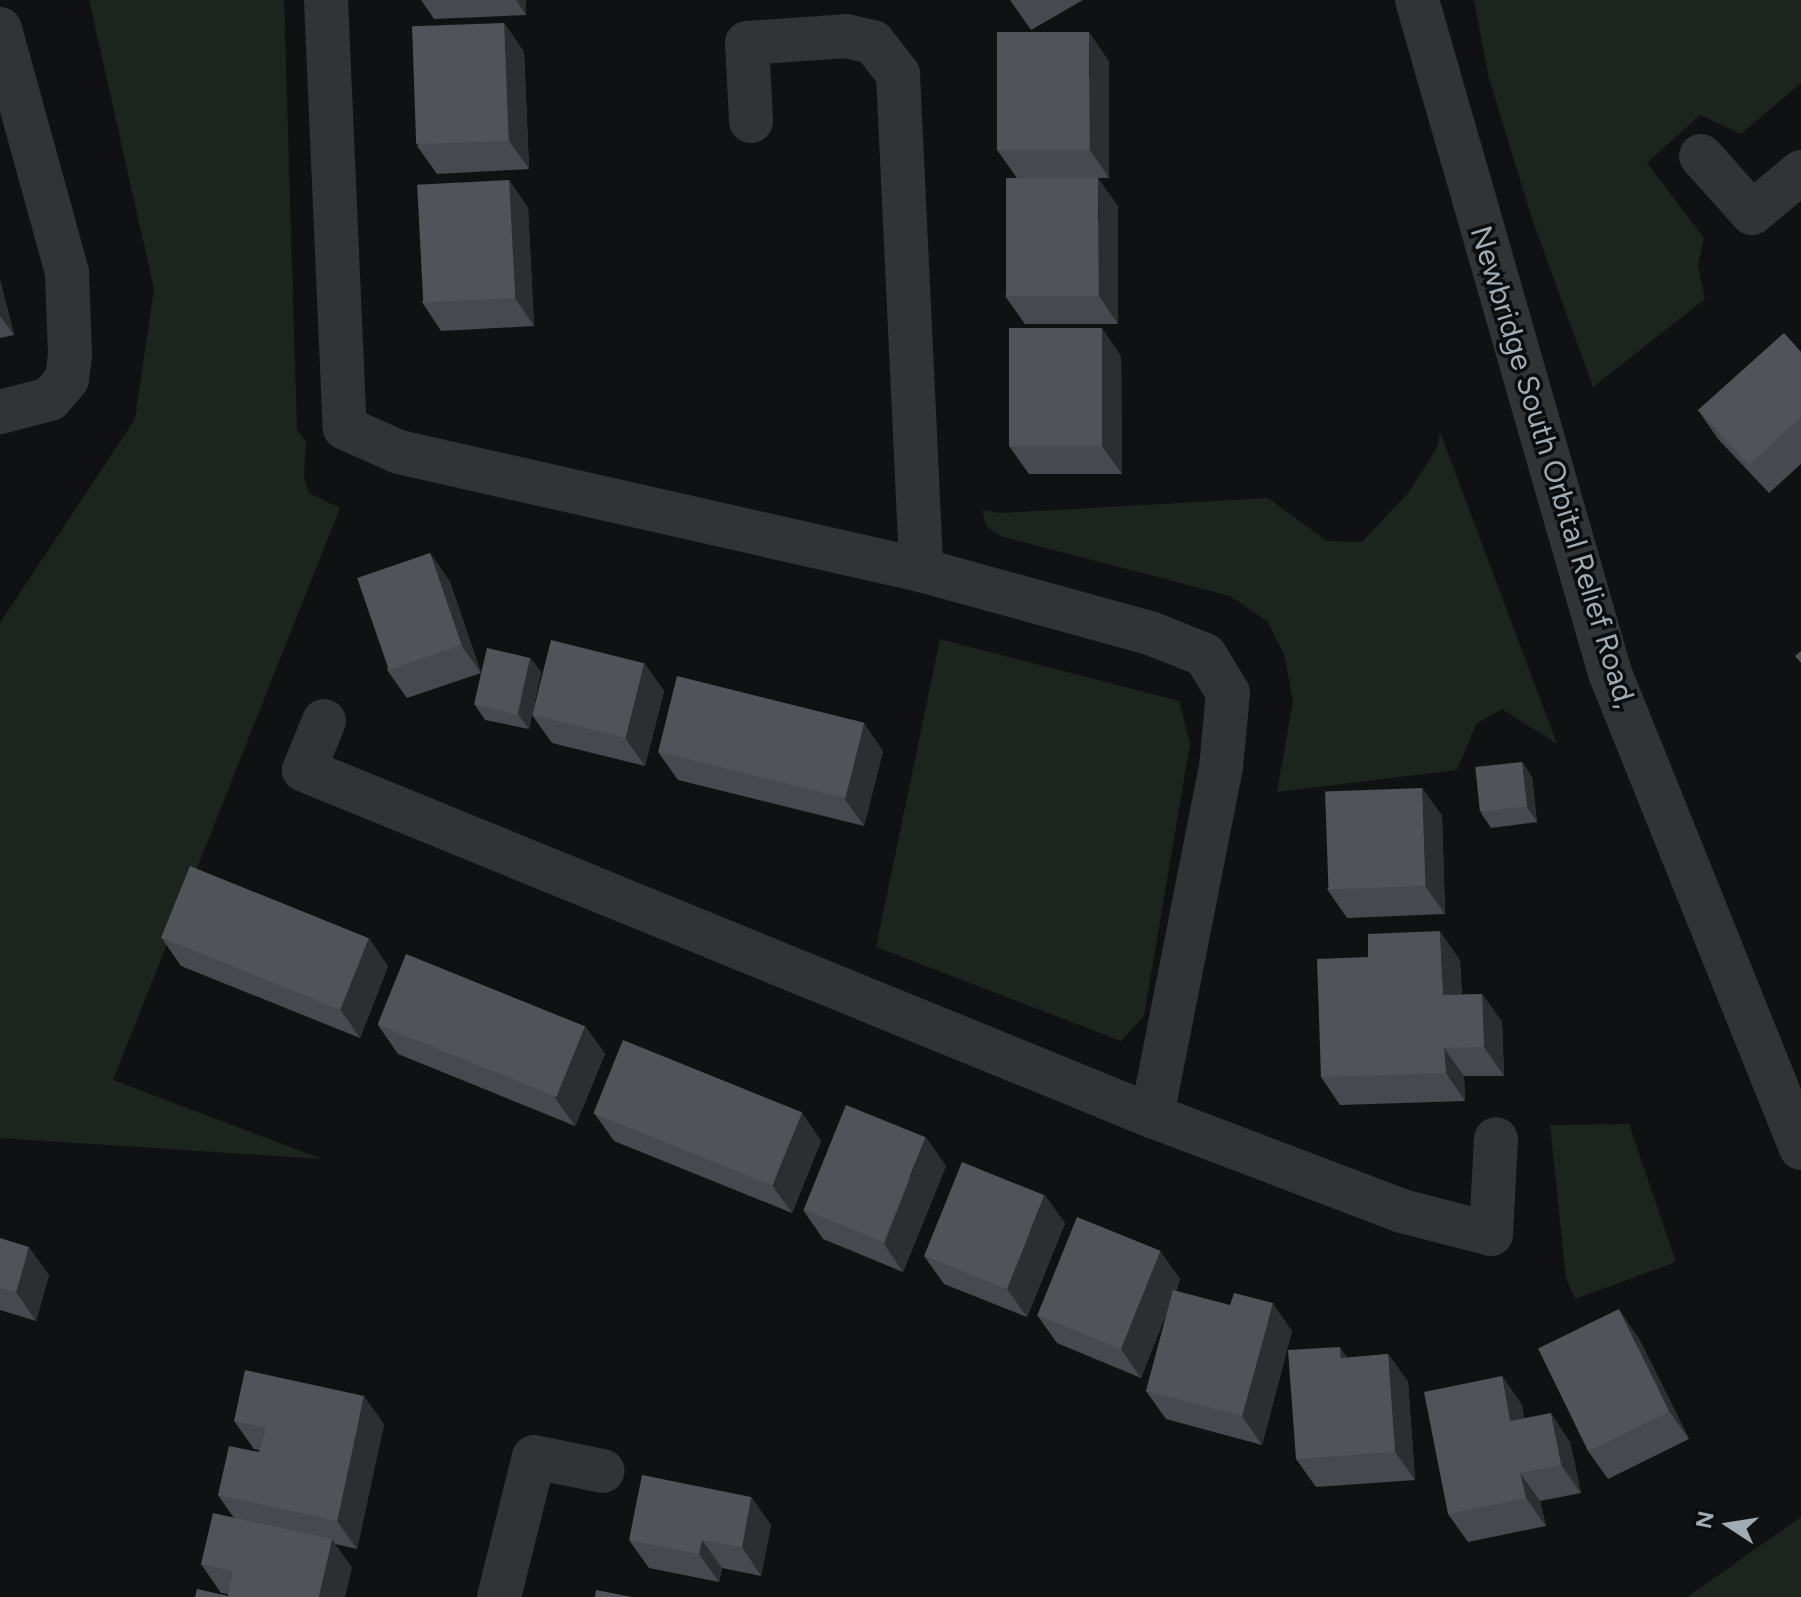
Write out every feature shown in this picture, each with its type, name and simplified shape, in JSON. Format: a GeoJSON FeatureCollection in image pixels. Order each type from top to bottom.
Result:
{"type":"FeatureCollection","features":[{"type":"Feature","properties":{"kind":"street"},"geometry":{"type":"LineString","coordinates":[[326,0],[345,428],[399,452],[921,570],[1150,633],[1205,655],[1228,693],[1221,767],[1152,1116]]}},
{"type":"Feature","properties":{"kind":"street","name":"Newbridge South Orbital Relief Road,"},"geometry":{"type":"LineString","coordinates":[[1417,0],[1610,673],[1801,1148]]}},
{"type":"Feature","properties":{"kind":"street"},"geometry":{"type":"LineString","coordinates":[[0,29],[67,273],[70,355],[67,379],[50,399],[0,412]]}},
{"type":"Feature","properties":{"kind":"street"},"geometry":{"type":"LineString","coordinates":[[751,121],[747,43],[846,36],[873,42],[898,74],[921,570]]}},
{"type":"Feature","properties":{"kind":"street"},"geometry":{"type":"LineString","coordinates":[[1701,156],[1752,213],[1801,172]]}},
{"type":"Feature","properties":{"kind":"street"},"geometry":{"type":"LineString","coordinates":[[324,721],[304,770],[1152,1116],[1402,1211],[1491,1234],[1496,1139]]}},
{"type":"Feature","properties":{"kind":"street"},"geometry":{"type":"LineString","coordinates":[[499,1597],[534,1457],[603,1471]]}},
{"type":"Feature","properties":{"kind":"shaded area"},"geometry":{"type":"Polygon","coordinates":[[[89,0],[284,0],[297,430],[306,441],[304,478],[309,493],[340,508],[113,1080],[322,1159],[0,1138],[0,623],[135,419],[154,289],[89,0]]]}},
{"type":"Feature","properties":{"kind":"shaded area"},"geometry":{"type":"Polygon","coordinates":[[[1474,0],[1801,0],[1801,83],[1741,134],[1700,115],[1647,163],[1704,238],[1698,266],[1705,299],[1593,387],[1531,216],[1488,75],[1474,0]]]}},
{"type":"Feature","properties":{"kind":"shaded area"},"geometry":{"type":"Polygon","coordinates":[[[1440,432],[1557,744],[1502,709],[1476,724],[1457,770],[1277,792],[1293,701],[1284,654],[1267,621],[1230,596],[1000,536],[986,526],[982,510],[1001,513],[1268,498],[1327,541],[1362,542],[1408,493],[1437,448],[1440,432]]]}},
{"type":"Feature","properties":{"kind":"shaded area"},"geometry":{"type":"Polygon","coordinates":[[[940,639],[1179,701],[1190,744],[1144,1016],[1121,1041],[876,947],[940,639]]]}},
{"type":"Feature","properties":{"kind":"shaded area"},"geometry":{"type":"Polygon","coordinates":[[[1629,1124],[1676,1262],[1575,1299],[1566,1278],[1550,1125],[1629,1124]]]}},
{"type":"Feature","properties":{"kind":"shaded area"},"geometry":{"type":"Polygon","coordinates":[[[1801,1517],[1801,1597],[1687,1597],[1801,1517]]]}},
{"type":"Feature","properties":{"kind":"building"},"geometry":{"type":"Polygon","coordinates":[[[504,23],[508,141],[416,144],[412,26],[504,23]]]}},
{"type":"Feature","properties":{"kind":"building"},"geometry":{"type":"Polygon","coordinates":[[[997,32],[1089,32],[1089,150],[997,150],[997,32]]]}},
{"type":"Feature","properties":{"kind":"building"},"geometry":{"type":"Polygon","coordinates":[[[1006,178],[1098,178],[1098,296],[1006,296],[1006,178]]]}},
{"type":"Feature","properties":{"kind":"building"},"geometry":{"type":"Polygon","coordinates":[[[509,180],[515,298],[423,303],[417,185],[509,180]]]}},
{"type":"Feature","properties":{"kind":"building"},"geometry":{"type":"Polygon","coordinates":[[[1009,328],[1102,328],[1102,446],[1009,446],[1009,328]]]}},
{"type":"Feature","properties":{"kind":"building"},"geometry":{"type":"Polygon","coordinates":[[[1784,333],[1801,352],[1801,417],[1749,465],[1698,410],[1784,333]]]}},
{"type":"Feature","properties":{"kind":"building"},"geometry":{"type":"Polygon","coordinates":[[[430,553],[462,645],[389,670],[357,578],[430,553]]]}},
{"type":"Feature","properties":{"kind":"building"},"geometry":{"type":"Polygon","coordinates":[[[551,640],[644,663],[626,738],[532,715],[551,640]]]}},
{"type":"Feature","properties":{"kind":"building"},"geometry":{"type":"Polygon","coordinates":[[[487,648],[530,658],[517,714],[474,705],[487,648]]]}},
{"type":"Feature","properties":{"kind":"building"},"geometry":{"type":"Polygon","coordinates":[[[677,676],[864,723],[845,798],[658,752],[677,676]]]}},
{"type":"Feature","properties":{"kind":"building"},"geometry":{"type":"Polygon","coordinates":[[[1522,762],[1527,807],[1480,812],[1475,767],[1522,762]]]}},
{"type":"Feature","properties":{"kind":"building"},"geometry":{"type":"Polygon","coordinates":[[[1422,788],[1425,886],[1328,889],[1325,791],[1422,788]]]}},
{"type":"Feature","properties":{"kind":"building"},"geometry":{"type":"Polygon","coordinates":[[[190,866],[369,938],[340,1010],[161,937],[190,866]]]}},
{"type":"Feature","properties":{"kind":"building"},"geometry":{"type":"Polygon","coordinates":[[[1440,931],[1443,995],[1482,994],[1484,1047],[1444,1048],[1446,1073],[1321,1077],[1317,959],[1368,957],[1368,934],[1440,931]]]}},
{"type":"Feature","properties":{"kind":"building"},"geometry":{"type":"Polygon","coordinates":[[[406,954],[585,1026],[556,1097],[378,1024],[406,954]]]}},
{"type":"Feature","properties":{"kind":"building"},"geometry":{"type":"Polygon","coordinates":[[[623,1040],[802,1112],[772,1186],[593,1113],[623,1040]]]}},
{"type":"Feature","properties":{"kind":"building"},"geometry":{"type":"Polygon","coordinates":[[[846,1105],[926,1137],[883,1242],[804,1210],[846,1105]]]}},
{"type":"Feature","properties":{"kind":"building"},"geometry":{"type":"Polygon","coordinates":[[[962,1162],[1045,1195],[1007,1289],[924,1256],[962,1162]]]}},
{"type":"Feature","properties":{"kind":"building"},"geometry":{"type":"Polygon","coordinates":[[[1077,1217],[1160,1251],[1121,1349],[1037,1315],[1077,1217]]]}},
{"type":"Feature","properties":{"kind":"building"},"geometry":{"type":"Polygon","coordinates":[[[0,1238],[29,1247],[16,1292],[0,1288],[0,1238]]]}},
{"type":"Feature","properties":{"kind":"building"},"geometry":{"type":"Polygon","coordinates":[[[1173,1290],[1230,1305],[1234,1293],[1273,1303],[1242,1416],[1146,1391],[1173,1290]]]}},
{"type":"Feature","properties":{"kind":"building"},"geometry":{"type":"Polygon","coordinates":[[[1619,1309],[1669,1411],[1588,1451],[1538,1348],[1619,1309]]]}},
{"type":"Feature","properties":{"kind":"building"},"geometry":{"type":"Polygon","coordinates":[[[1340,1347],[1341,1358],[1388,1354],[1395,1452],[1296,1459],[1288,1350],[1340,1347]]]}},
{"type":"Feature","properties":{"kind":"building"},"geometry":{"type":"Polygon","coordinates":[[[245,1370],[364,1396],[337,1521],[218,1495],[229,1446],[259,1452],[266,1428],[234,1421],[245,1370]]]}},
{"type":"Feature","properties":{"kind":"building"},"geometry":{"type":"Polygon","coordinates":[[[1502,1376],[1510,1421],[1551,1413],[1561,1465],[1520,1473],[1526,1498],[1448,1514],[1424,1392],[1502,1376]]]}},
{"type":"Feature","properties":{"kind":"building"},"geometry":{"type":"Polygon","coordinates":[[[642,1475],[751,1497],[742,1547],[702,1540],[699,1554],[629,1540],[642,1475]]]}},
{"type":"Feature","properties":{"kind":"building"},"geometry":{"type":"Polygon","coordinates":[[[213,1513],[332,1539],[319,1597],[195,1597],[197,1589],[228,1596],[233,1571],[201,1564],[213,1513]]]}},
{"type":"Feature","properties":{"kind":"building"},"geometry":{"type":"Polygon","coordinates":[[[596,1590],[632,1597],[595,1597],[596,1590]]]}}]}
